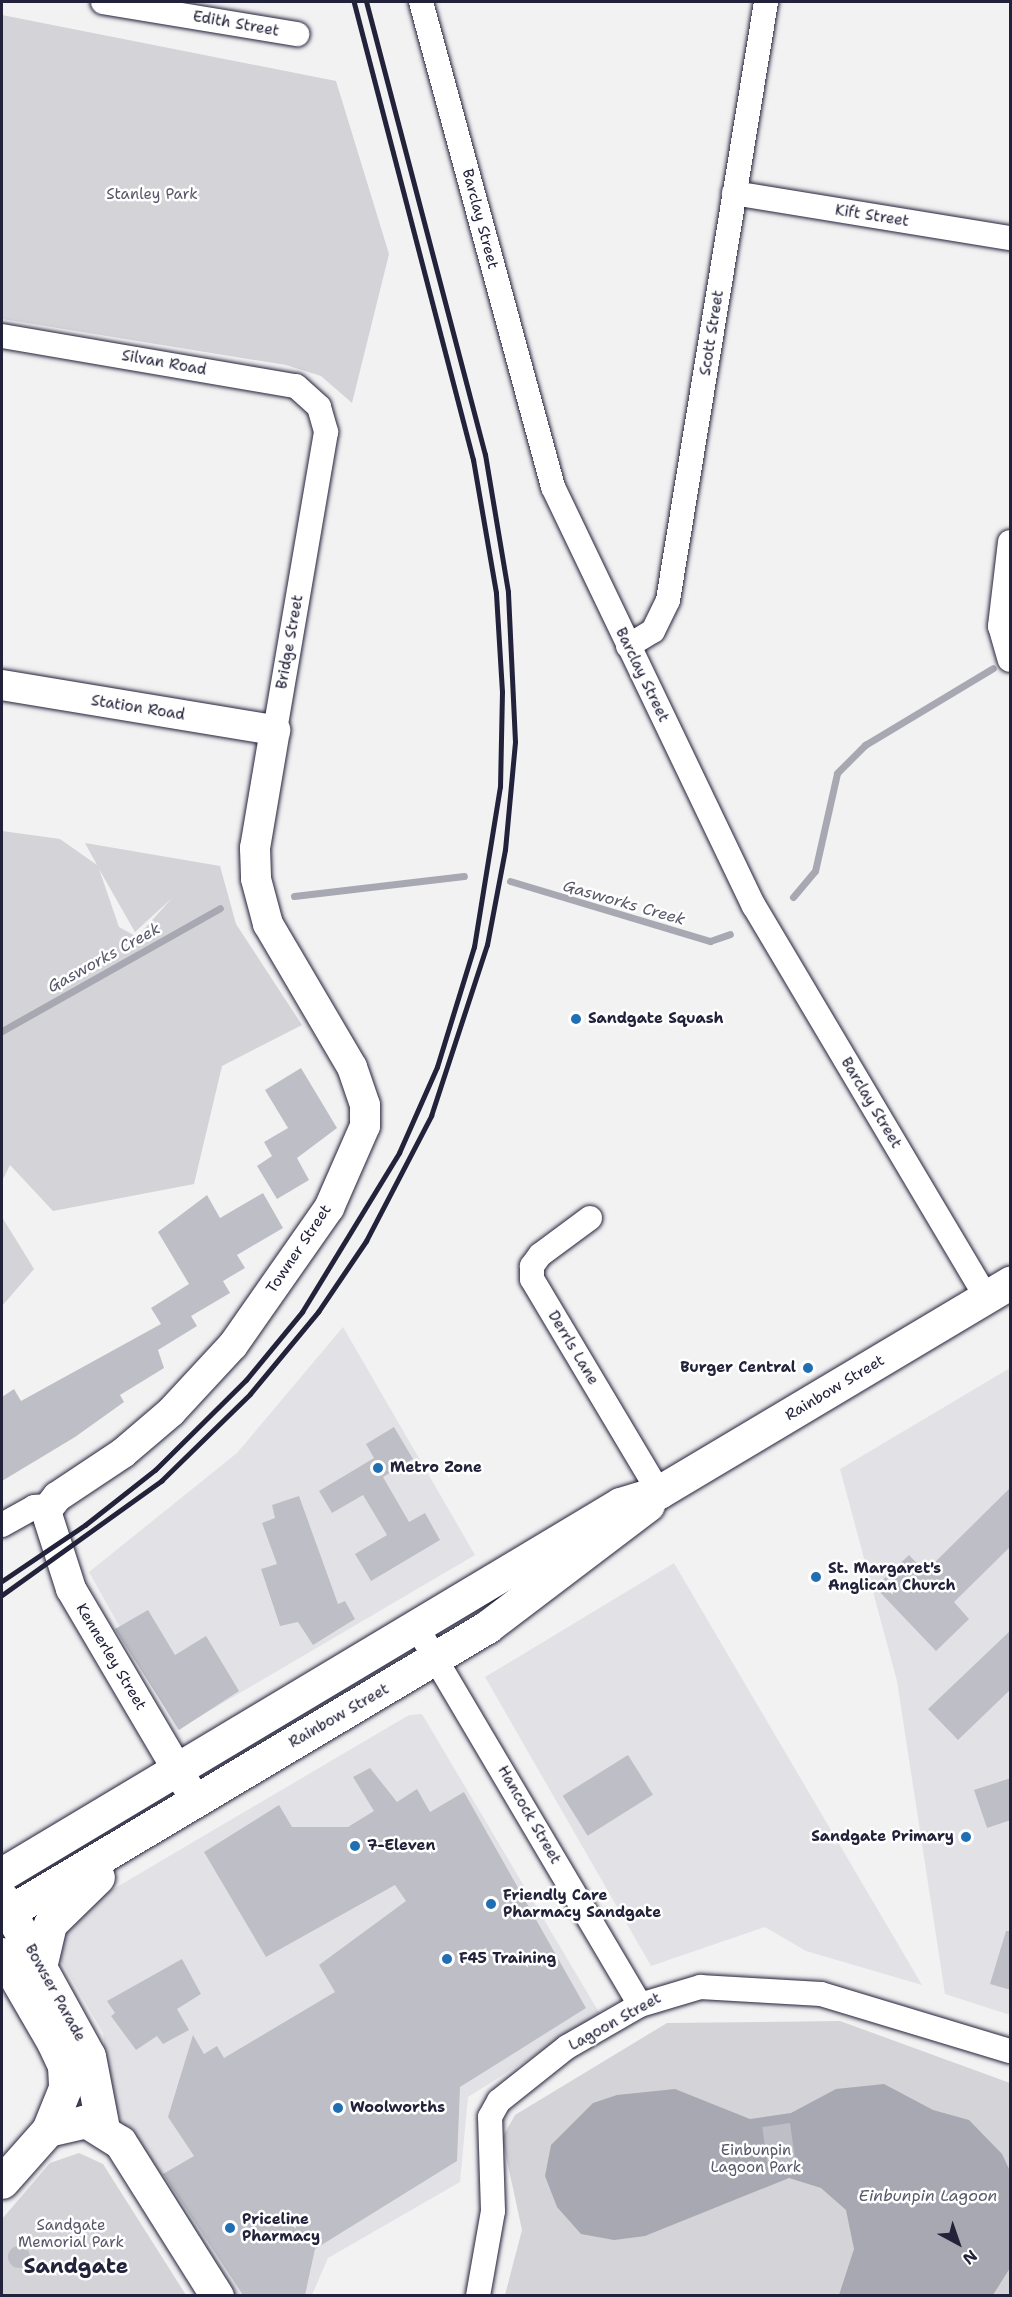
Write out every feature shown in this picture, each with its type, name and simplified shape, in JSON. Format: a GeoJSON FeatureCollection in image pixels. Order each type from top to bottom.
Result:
{"type":"FeatureCollection","features":[{"type":"Feature","properties":{"kind":"main road","name":"Rainbow Street"},"geometry":{"type":"LineString","coordinates":[[2,1874],[620,1504],[659,1492],[998,1290]]}},
{"type":"Feature","properties":{"kind":"main road","name":"Rainbow Street"},"geometry":{"type":"LineString","coordinates":[[4,1908],[196,1801],[436,1659],[637,1519],[659,1492]]}},
{"type":"Feature","properties":{"kind":"main road"},"geometry":{"type":"LineString","coordinates":[[40,1967],[50,1924],[98,1877],[124,1842]]}},
{"type":"Feature","properties":{"kind":"main road","name":"Bowser Parade"},"geometry":{"type":"LineString","coordinates":[[4,1908],[40,1967],[88,2055],[103,2129]]}},
{"type":"Feature","properties":{"kind":"main road","name":"Bowser Parade"},"geometry":{"type":"LineString","coordinates":[[2,1954],[64,2066],[65,2088],[48,2130],[2,2182]]}},
{"type":"Feature","properties":{"kind":"main road"},"geometry":{"type":"LineString","coordinates":[[48,2130],[86,2121],[103,2129],[130,2153],[217,2295]]}},
{"type":"Feature","properties":{"kind":"street","name":"Edith Street"},"geometry":{"type":"LineString","coordinates":[[103,2],[297,34]]}},
{"type":"Feature","properties":{"kind":"street","name":"Barclay Street"},"geometry":{"type":"LineString","coordinates":[[421,2],[553,487],[627,646],[754,906],[998,1290]]}},
{"type":"Feature","properties":{"kind":"street","name":"Scott Street"},"geometry":{"type":"LineString","coordinates":[[627,646],[664,617],[766,2]]}},
{"type":"Feature","properties":{"kind":"street","name":"Kift Street"},"geometry":{"type":"LineString","coordinates":[[734,193],[1011,238]]}},
{"type":"Feature","properties":{"kind":"street","name":"Silvan Road"},"geometry":{"type":"LineString","coordinates":[[2,336],[296,386],[319,407]]}},
{"type":"Feature","properties":{"kind":"street","name":"Bridge Street"},"geometry":{"type":"LineString","coordinates":[[256,879],[255,848],[326,432],[319,407]]}},
{"type":"Feature","properties":{"kind":"street"},"geometry":{"type":"LineString","coordinates":[[1007,654],[1001,603],[1011,542]]}},
{"type":"Feature","properties":{"kind":"street","name":"Station Road"},"geometry":{"type":"LineString","coordinates":[[2,685],[275,730]]}},
{"type":"Feature","properties":{"kind":"street","name":"Towner Street"},"geometry":{"type":"LineString","coordinates":[[2,1525],[34,1507],[48,1506],[123,1453],[203,1382],[329,1208],[365,1126],[361,1086],[268,924],[256,879]]}},
{"type":"Feature","properties":{"kind":"street","name":"Derrls Lane"},"geometry":{"type":"LineString","coordinates":[[590,1218],[540,1255],[532,1266],[532,1280],[659,1492]]}},
{"type":"Feature","properties":{"kind":"street","name":"Kennerley Street"},"geometry":{"type":"LineString","coordinates":[[48,1506],[46,1518],[71,1589],[196,1801]]}},
{"type":"Feature","properties":{"kind":"street","name":"Hancock Street"},"geometry":{"type":"LineString","coordinates":[[416,1626],[640,2005]]}},
{"type":"Feature","properties":{"kind":"street","name":"Lagoon Street"},"geometry":{"type":"LineString","coordinates":[[478,2295],[493,2211],[489,2132],[495,2109],[533,2072],[640,2005],[700,1987],[821,1994],[1011,2051]]}},
{"type":"Feature","properties":{"kind":"shaded area"},"geometry":{"type":"Polygon","coordinates":[[[343,1327],[475,1555],[177,1730],[89,1572],[237,1453],[343,1327]]]}},
{"type":"Feature","properties":{"kind":"shaded area","name":"Sandgate Primary"},"geometry":{"type":"Polygon","coordinates":[[[1010,1368],[1010,2015],[945,1994],[897,1681],[840,1469],[1010,1368]]]}},
{"type":"Feature","properties":{"kind":"shaded area"},"geometry":{"type":"Polygon","coordinates":[[[674,1563],[922,1985],[806,1951],[765,1927],[651,1966],[485,1677],[674,1563]]]}},
{"type":"Feature","properties":{"kind":"shaded area"},"geometry":{"type":"Polygon","coordinates":[[[422,1714],[600,2014],[468,2097],[460,2182],[328,2258],[312,2295],[230,2295],[109,2100],[103,2033],[60,1959],[66,1917],[409,1715],[422,1714]]]}},
{"type":"Feature","properties":{"kind":"green space","name":"Stanley Park"},"geometry":{"type":"Polygon","coordinates":[[[2,15],[336,81],[389,254],[352,403],[321,376],[286,365],[2,319],[2,15]]]}},
{"type":"Feature","properties":{"kind":"green space"},"geometry":{"type":"Polygon","coordinates":[[[2,831],[60,839],[97,865],[85,843],[220,866],[236,924],[302,1025],[222,1066],[194,1184],[53,1211],[10,1165],[2,1181],[2,831]],[[99,869],[119,927],[137,937],[172,898],[135,932],[99,869]]]}},
{"type":"Feature","properties":{"kind":"green space"},"geometry":{"type":"Polygon","coordinates":[[[2,1217],[34,1269],[2,1306],[2,1217]]]}},
{"type":"Feature","properties":{"kind":"green space","name":"Einbunpin Lagoon Park"},"geometry":{"type":"Polygon","coordinates":[[[840,2021],[1010,2083],[1010,2295],[505,2295],[522,2230],[502,2138],[515,2115],[667,2023],[840,2021]]]}},
{"type":"Feature","properties":{"kind":"green space","name":"Sandgate Memorial Park"},"geometry":{"type":"Polygon","coordinates":[[[79,2153],[103,2164],[186,2295],[2,2295],[2,2219],[50,2163],[79,2153]]]}},
{"type":"Feature","properties":{"kind":"water","name":"Einbunpin Lagoon"},"geometry":{"type":"Polygon","coordinates":[[[884,2084],[933,2110],[969,2120],[1002,2154],[1010,2171],[1010,2268],[993,2295],[839,2295],[854,2249],[846,2210],[821,2188],[789,2178],[645,2236],[614,2240],[581,2234],[557,2207],[545,2176],[551,2145],[593,2103],[617,2095],[675,2089],[750,2119],[791,2113],[836,2089],[884,2084]]]}},
{"type":"Feature","properties":{"kind":"building"},"geometry":{"type":"Polygon","coordinates":[[[301,1068],[337,1128],[297,1158],[309,1180],[277,1199],[257,1166],[272,1156],[264,1142],[288,1128],[265,1090],[301,1068]]]}},
{"type":"Feature","properties":{"kind":"building"},"geometry":{"type":"Polygon","coordinates":[[[263,1193],[283,1228],[237,1255],[245,1268],[223,1281],[230,1293],[191,1316],[197,1326],[158,1350],[164,1368],[120,1395],[124,1402],[75,1437],[2,1481],[2,1397],[14,1389],[21,1401],[161,1324],[151,1308],[189,1284],[158,1232],[207,1195],[220,1218],[263,1193]]]}},
{"type":"Feature","properties":{"kind":"building"},"geometry":{"type":"Polygon","coordinates":[[[394,1427],[413,1459],[383,1477],[409,1522],[425,1513],[440,1540],[371,1581],[355,1554],[387,1535],[363,1495],[332,1513],[319,1491],[374,1458],[366,1444],[394,1427]]]}},
{"type":"Feature","properties":{"kind":"building"},"geometry":{"type":"Polygon","coordinates":[[[1011,1487],[1011,1546],[954,1602],[969,1619],[936,1651],[875,1587],[909,1555],[925,1572],[1011,1487]]]}},
{"type":"Feature","properties":{"kind":"building"},"geometry":{"type":"Polygon","coordinates":[[[299,1496],[338,1604],[345,1601],[355,1619],[313,1645],[298,1622],[280,1626],[261,1569],[277,1564],[262,1523],[275,1518],[272,1505],[299,1496]]]}},
{"type":"Feature","properties":{"kind":"building"},"geometry":{"type":"Polygon","coordinates":[[[148,1610],[175,1655],[206,1636],[239,1691],[179,1730],[115,1629],[148,1610]]]}},
{"type":"Feature","properties":{"kind":"building"},"geometry":{"type":"Polygon","coordinates":[[[1011,1630],[1011,1689],[958,1740],[928,1709],[1011,1630]]]}},
{"type":"Feature","properties":{"kind":"building"},"geometry":{"type":"Polygon","coordinates":[[[628,1755],[653,1795],[588,1836],[563,1796],[628,1755]]]}},
{"type":"Feature","properties":{"kind":"building"},"geometry":{"type":"Polygon","coordinates":[[[370,1768],[397,1802],[417,1789],[430,1812],[464,1792],[586,2008],[460,2087],[457,2161],[315,2249],[305,2295],[243,2295],[163,2174],[194,2156],[168,2117],[193,2035],[204,2054],[217,2046],[224,2058],[335,1992],[319,1965],[406,1901],[395,1885],[266,1957],[204,1852],[279,1805],[292,1827],[348,1827],[374,1811],[353,1777],[370,1768]]]}},
{"type":"Feature","properties":{"kind":"building"},"geometry":{"type":"Polygon","coordinates":[[[1011,1778],[1011,1820],[987,1828],[974,1790],[1011,1778]]]}},
{"type":"Feature","properties":{"kind":"building"},"geometry":{"type":"Polygon","coordinates":[[[1006,1931],[1011,1931],[1011,1990],[990,1984],[1006,1931]]]}},
{"type":"Feature","properties":{"kind":"building"},"geometry":{"type":"Polygon","coordinates":[[[182,1959],[201,1994],[177,2009],[189,2030],[163,2044],[157,2036],[136,2050],[111,2016],[115,2013],[107,2001],[182,1959]]]}},
{"type":"Feature","properties":{"kind":"building"},"geometry":{"type":"Polygon","coordinates":[[[790,2123],[796,2164],[768,2167],[762,2127],[790,2123]]]}},
{"type":"Feature","properties":{"kind":"building"},"geometry":{"type":"Polygon","coordinates":[[[19,2246],[27,2249],[30,2257],[27,2265],[19,2268],[11,2265],[8,2257],[11,2249],[19,2246]]]}},
{"type":"Feature","properties":{"kind":"waterway"},"geometry":{"type":"LineString","coordinates":[[793,897],[815,871],[837,773],[865,745],[993,668]]}},
{"type":"Feature","properties":{"kind":"waterway","name":"Gasworks Creek"},"geometry":{"type":"LineString","coordinates":[[294,896],[464,876]]}},
{"type":"Feature","properties":{"kind":"waterway","name":"Gasworks Creek"},"geometry":{"type":"LineString","coordinates":[[510,881],[710,941],[730,934]]}},
{"type":"Feature","properties":{"kind":"waterway","name":"Gasworks Creek"},"geometry":{"type":"LineString","coordinates":[[2,1031],[220,908]]}},
{"type":"Feature","properties":{"kind":"railway"},"geometry":{"type":"LineString","coordinates":[[2,1581],[85,1525],[155,1470],[246,1380],[302,1312],[399,1153],[437,1067],[474,947],[500,787],[502,692],[496,593],[473,460],[354,2]]}},
{"type":"Feature","properties":{"kind":"railway"},"geometry":{"type":"LineString","coordinates":[[2,1595],[161,1481],[250,1394],[318,1312],[366,1241],[431,1116],[487,945],[505,850],[515,742],[508,592],[485,455],[366,2]]}},
{"type":"Feature","properties":{"kind":"place","name":"Sandgate Squash"},"geometry":{"type":"Point","coordinates":[576,1019]}},
{"type":"Feature","properties":{"kind":"place","name":"Burger Central"},"geometry":{"type":"Point","coordinates":[808,1368]}},
{"type":"Feature","properties":{"kind":"place","name":"Metro Zone"},"geometry":{"type":"Point","coordinates":[378,1468]}},
{"type":"Feature","properties":{"kind":"place","name":"St. Margaret's Anglican Church"},"geometry":{"type":"Point","coordinates":[816,1577]}},
{"type":"Feature","properties":{"kind":"place","name":"Sandgate Primary"},"geometry":{"type":"Point","coordinates":[966,1837]}},
{"type":"Feature","properties":{"kind":"place","name":"7-Eleven"},"geometry":{"type":"Point","coordinates":[355,1846]}},
{"type":"Feature","properties":{"kind":"place","name":"Friendly Care Pharmacy Sandgate"},"geometry":{"type":"Point","coordinates":[491,1904]}},
{"type":"Feature","properties":{"kind":"place","name":"F45 Training"},"geometry":{"type":"Point","coordinates":[447,1959]}},
{"type":"Feature","properties":{"kind":"place","name":"Woolworths"},"geometry":{"type":"Point","coordinates":[338,2108]}},
{"type":"Feature","properties":{"kind":"place","name":"Priceline Pharmacy"},"geometry":{"type":"Point","coordinates":[230,2228]}},
{"type":"Feature","properties":{"kind":"district","name":"Sandgate"},"geometry":{"type":"Point","coordinates":[76,2266]}}]}
